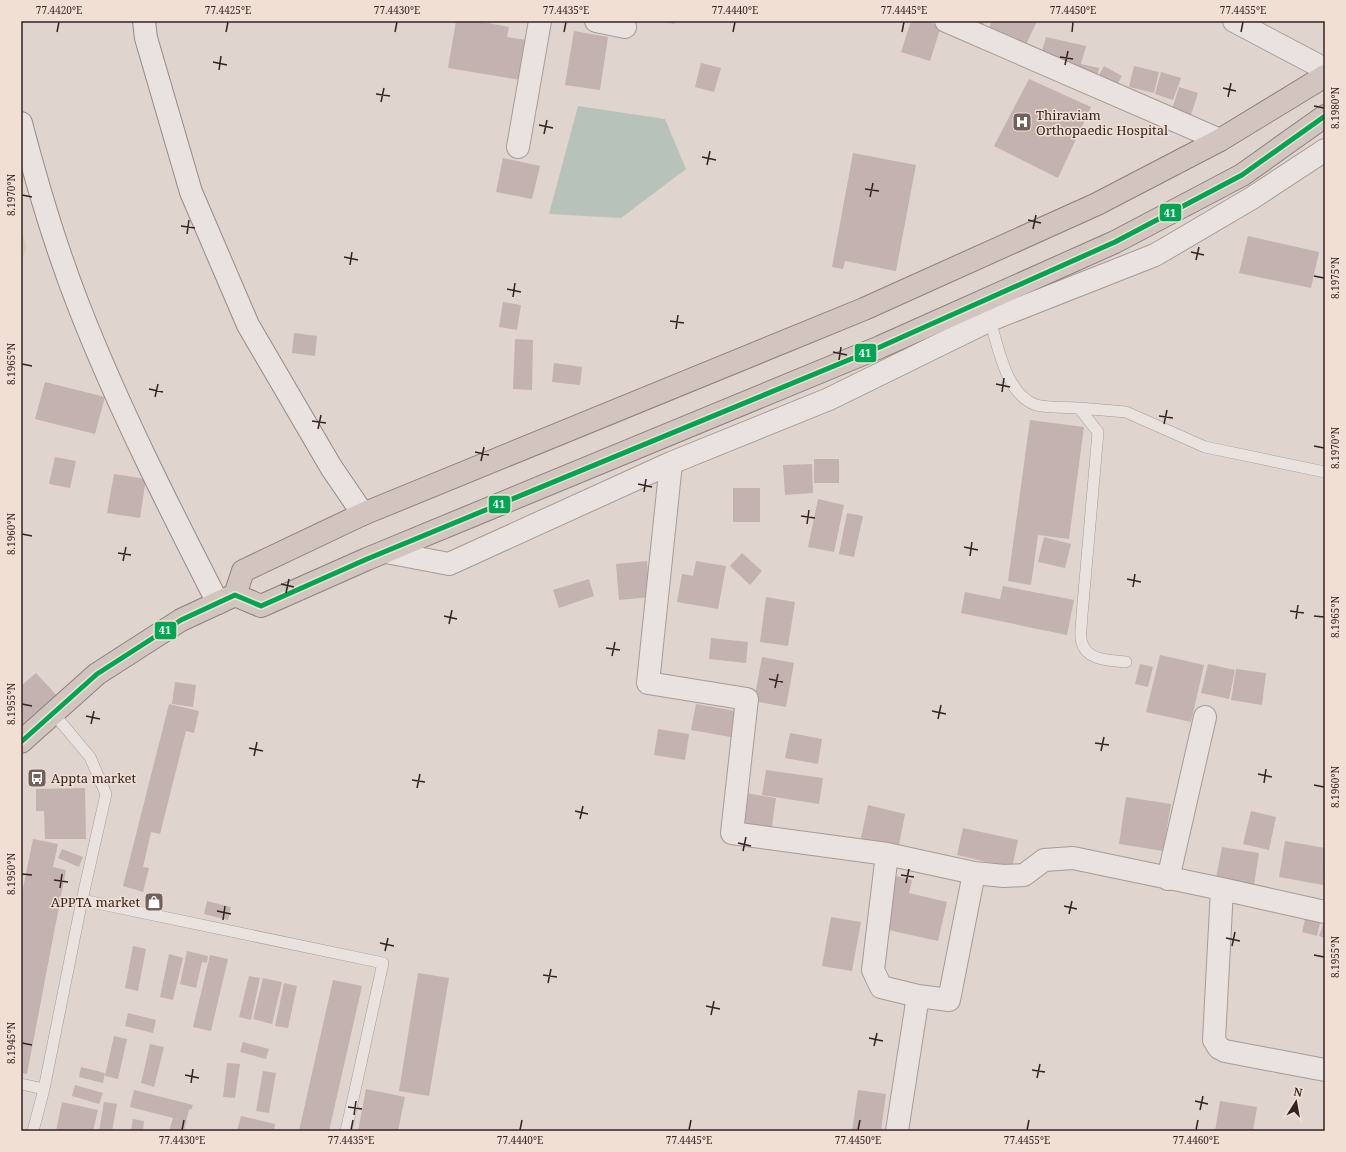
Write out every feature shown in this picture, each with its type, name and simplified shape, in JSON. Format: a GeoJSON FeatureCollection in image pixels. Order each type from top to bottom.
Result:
{"type":"FeatureCollection","features":[{"type":"Feature","properties":{"kind":"highway"},"geometry":{"type":"LineString","coordinates":[[21,742],[97,674],[181,620],[226,599],[242,572],[363,514],[864,309],[1097,204],[1220,140],[1325,76]]}},
{"type":"Feature","properties":{"kind":"highway"},"geometry":{"type":"LineString","coordinates":[[226,599],[261,606],[386,552],[880,347],[1115,242],[1242,176],[1325,116]]}},
{"type":"Feature","properties":{"kind":"street"},"geometry":{"type":"LineString","coordinates":[[144,21],[146,38],[191,192],[248,325],[330,467],[363,514]]}},
{"type":"Feature","properties":{"kind":"street"},"geometry":{"type":"LineString","coordinates":[[518,147],[540,21]]}},
{"type":"Feature","properties":{"kind":"street"},"geometry":{"type":"LineString","coordinates":[[596,21],[625,27]]}},
{"type":"Feature","properties":{"kind":"street"},"geometry":{"type":"LineString","coordinates":[[946,21],[1220,140]]}},
{"type":"Feature","properties":{"kind":"street"},"geometry":{"type":"LineString","coordinates":[[1234,21],[1325,69]]}},
{"type":"Feature","properties":{"kind":"street"},"geometry":{"type":"LineString","coordinates":[[21,123],[39,190],[78,304],[141,450],[226,599]]}},
{"type":"Feature","properties":{"kind":"street"},"geometry":{"type":"LineString","coordinates":[[386,552],[448,564],[671,463],[829,399],[990,320],[1155,255],[1252,198],[1325,150]]}},
{"type":"Feature","properties":{"kind":"street"},"geometry":{"type":"LineString","coordinates":[[671,463],[648,683],[747,699],[732,833],[887,854],[974,873],[1004,876],[1024,875],[1044,860],[1073,858],[1168,879],[1222,888],[1325,912]]}},
{"type":"Feature","properties":{"kind":"street"},"geometry":{"type":"LineString","coordinates":[[1168,879],[1204,717]]}},
{"type":"Feature","properties":{"kind":"street"},"geometry":{"type":"LineString","coordinates":[[887,854],[873,970],[881,988],[918,996],[949,1000],[974,873]]}},
{"type":"Feature","properties":{"kind":"street"},"geometry":{"type":"LineString","coordinates":[[1222,888],[1214,1040],[1219,1048],[1225,1051],[1325,1070]]}},
{"type":"Feature","properties":{"kind":"street"},"geometry":{"type":"LineString","coordinates":[[897,1131],[918,996]]}},
{"type":"Feature","properties":{"kind":"lane"},"geometry":{"type":"LineString","coordinates":[[990,320],[1009,380],[1020,395],[1036,404],[1126,412],[1205,447],[1325,472]]}},
{"type":"Feature","properties":{"kind":"lane"},"geometry":{"type":"LineString","coordinates":[[1079,408],[1098,432],[1083,607],[1082,643],[1090,656],[1126,662]]}},
{"type":"Feature","properties":{"kind":"lane"},"geometry":{"type":"LineString","coordinates":[[33,1131],[44,1089],[82,900],[106,794],[94,771],[90,757],[53,713]]}},
{"type":"Feature","properties":{"kind":"lane"},"geometry":{"type":"LineString","coordinates":[[82,900],[383,963],[346,1131]]}},
{"type":"Feature","properties":{"kind":"lane"},"geometry":{"type":"LineString","coordinates":[[21,1084],[44,1089]]}},
{"type":"Feature","properties":{"kind":"shaded area"},"geometry":{"type":"Polygon","coordinates":[[[578,106],[665,119],[686,169],[621,218],[549,214],[578,106]]]}},
{"type":"Feature","properties":{"kind":"shaded area"},"geometry":{"type":"Polygon","coordinates":[[[21,229],[27,248],[21,261],[21,229]]]}},
{"type":"Feature","properties":{"kind":"building"},"geometry":{"type":"Polygon","coordinates":[[[456,21],[477,21],[509,27],[507,37],[527,40],[520,80],[448,68],[456,21]]]}},
{"type":"Feature","properties":{"kind":"building"},"geometry":{"type":"Polygon","coordinates":[[[662,21],[675,21],[674,24],[662,21]]]}},
{"type":"Feature","properties":{"kind":"building"},"geometry":{"type":"Polygon","coordinates":[[[911,21],[925,21],[941,26],[930,61],[901,52],[911,21]]]}},
{"type":"Feature","properties":{"kind":"building"},"geometry":{"type":"Polygon","coordinates":[[[973,21],[985,21],[983,25],[973,21]]]}},
{"type":"Feature","properties":{"kind":"building"},"geometry":{"type":"Polygon","coordinates":[[[992,21],[1037,21],[1024,49],[987,32],[992,21]]]}},
{"type":"Feature","properties":{"kind":"building"},"geometry":{"type":"Polygon","coordinates":[[[574,31],[608,37],[600,90],[565,85],[574,31]]]}},
{"type":"Feature","properties":{"kind":"building"},"geometry":{"type":"Polygon","coordinates":[[[1046,37],[1086,46],[1081,64],[1099,68],[1095,86],[1041,55],[1046,37]]]}},
{"type":"Feature","properties":{"kind":"building"},"geometry":{"type":"Polygon","coordinates":[[[701,63],[721,68],[714,92],[695,87],[701,63]]]}},
{"type":"Feature","properties":{"kind":"building"},"geometry":{"type":"Polygon","coordinates":[[[1104,66],[1122,76],[1117,85],[1099,75],[1104,66]]]}},
{"type":"Feature","properties":{"kind":"building"},"geometry":{"type":"Polygon","coordinates":[[[1134,66],[1159,72],[1154,93],[1129,87],[1134,66]]]}},
{"type":"Feature","properties":{"kind":"building"},"geometry":{"type":"Polygon","coordinates":[[[1161,72],[1181,78],[1173,100],[1155,94],[1161,72]]]}},
{"type":"Feature","properties":{"kind":"building"},"geometry":{"type":"Polygon","coordinates":[[[1029,79],[1091,107],[1058,178],[994,146],[1029,79]]]}},
{"type":"Feature","properties":{"kind":"building"},"geometry":{"type":"Polygon","coordinates":[[[1179,87],[1198,93],[1191,115],[1172,109],[1179,87]]]}},
{"type":"Feature","properties":{"kind":"building"},"geometry":{"type":"Polygon","coordinates":[[[853,153],[916,165],[896,271],[845,261],[843,269],[832,267],[853,153]]]}},
{"type":"Feature","properties":{"kind":"building"},"geometry":{"type":"Polygon","coordinates":[[[503,158],[540,166],[532,199],[496,192],[503,158]]]}},
{"type":"Feature","properties":{"kind":"building"},"geometry":{"type":"Polygon","coordinates":[[[1248,236],[1319,252],[1311,288],[1239,273],[1248,236]]]}},
{"type":"Feature","properties":{"kind":"building"},"geometry":{"type":"Polygon","coordinates":[[[503,302],[521,305],[517,330],[499,327],[503,302]]]}},
{"type":"Feature","properties":{"kind":"building"},"geometry":{"type":"Polygon","coordinates":[[[294,333],[317,336],[315,356],[292,353],[294,333]]]}},
{"type":"Feature","properties":{"kind":"building"},"geometry":{"type":"Polygon","coordinates":[[[515,339],[533,340],[532,390],[513,389],[515,339]]]}},
{"type":"Feature","properties":{"kind":"building"},"geometry":{"type":"Polygon","coordinates":[[[554,363],[582,367],[580,385],[552,382],[554,363]]]}},
{"type":"Feature","properties":{"kind":"building"},"geometry":{"type":"Polygon","coordinates":[[[45,382],[105,397],[95,434],[35,419],[45,382]]]}},
{"type":"Feature","properties":{"kind":"building"},"geometry":{"type":"Polygon","coordinates":[[[1030,420],[1084,427],[1069,539],[1038,535],[1031,585],[1008,581],[1030,420]]]}},
{"type":"Feature","properties":{"kind":"building"},"geometry":{"type":"Polygon","coordinates":[[[55,457],[76,461],[70,488],[49,484],[55,457]]]}},
{"type":"Feature","properties":{"kind":"building"},"geometry":{"type":"Polygon","coordinates":[[[814,459],[839,459],[839,483],[814,483],[814,459]]]}},
{"type":"Feature","properties":{"kind":"building"},"geometry":{"type":"Polygon","coordinates":[[[812,464],[813,493],[785,495],[783,465],[812,464]]]}},
{"type":"Feature","properties":{"kind":"building"},"geometry":{"type":"Polygon","coordinates":[[[114,474],[146,479],[140,518],[107,513],[114,474]]]}},
{"type":"Feature","properties":{"kind":"building"},"geometry":{"type":"Polygon","coordinates":[[[733,488],[760,488],[760,522],[733,522],[733,488]]]}},
{"type":"Feature","properties":{"kind":"building"},"geometry":{"type":"Polygon","coordinates":[[[818,499],[844,505],[834,552],[808,547],[818,499]]]}},
{"type":"Feature","properties":{"kind":"building"},"geometry":{"type":"Polygon","coordinates":[[[847,513],[863,516],[854,557],[839,554],[847,513]]]}},
{"type":"Feature","properties":{"kind":"building"},"geometry":{"type":"Polygon","coordinates":[[[1044,537],[1071,544],[1065,568],[1038,562],[1044,537]]]}},
{"type":"Feature","properties":{"kind":"building"},"geometry":{"type":"Polygon","coordinates":[[[742,553],[762,571],[750,585],[730,566],[742,553]]]}},
{"type":"Feature","properties":{"kind":"building"},"geometry":{"type":"Polygon","coordinates":[[[647,561],[650,597],[619,600],[616,564],[647,561]]]}},
{"type":"Feature","properties":{"kind":"building"},"geometry":{"type":"Polygon","coordinates":[[[696,561],[726,566],[718,609],[677,602],[682,574],[693,576],[696,561]]]}},
{"type":"Feature","properties":{"kind":"building"},"geometry":{"type":"Polygon","coordinates":[[[589,579],[594,596],[559,608],[553,590],[589,579]]]}},
{"type":"Feature","properties":{"kind":"building"},"geometry":{"type":"Polygon","coordinates":[[[1003,586],[1074,600],[1067,635],[961,613],[965,592],[1000,599],[1003,586]]]}},
{"type":"Feature","properties":{"kind":"building"},"geometry":{"type":"Polygon","coordinates":[[[766,597],[795,602],[788,646],[760,642],[766,597]]]}},
{"type":"Feature","properties":{"kind":"building"},"geometry":{"type":"Polygon","coordinates":[[[711,638],[748,642],[746,663],[709,659],[711,638]]]}},
{"type":"Feature","properties":{"kind":"building"},"geometry":{"type":"Polygon","coordinates":[[[1160,655],[1204,665],[1191,722],[1146,712],[1160,655]]]}},
{"type":"Feature","properties":{"kind":"building"},"geometry":{"type":"Polygon","coordinates":[[[762,657],[794,663],[786,707],[754,701],[762,657]]]}},
{"type":"Feature","properties":{"kind":"building"},"geometry":{"type":"Polygon","coordinates":[[[1140,664],[1153,667],[1148,687],[1135,684],[1140,664]]]}},
{"type":"Feature","properties":{"kind":"building"},"geometry":{"type":"Polygon","coordinates":[[[1208,664],[1235,670],[1229,699],[1201,693],[1208,664]]]}},
{"type":"Feature","properties":{"kind":"building"},"geometry":{"type":"Polygon","coordinates":[[[1236,669],[1266,673],[1262,705],[1231,700],[1236,669]]]}},
{"type":"Feature","properties":{"kind":"building"},"geometry":{"type":"Polygon","coordinates":[[[36,673],[60,699],[25,732],[21,727],[21,686],[36,673]]]}},
{"type":"Feature","properties":{"kind":"building"},"geometry":{"type":"Polygon","coordinates":[[[175,682],[196,685],[193,707],[172,704],[175,682]]]}},
{"type":"Feature","properties":{"kind":"building"},"geometry":{"type":"Polygon","coordinates":[[[169,704],[199,711],[194,733],[186,731],[160,834],[151,832],[143,867],[149,868],[143,892],[123,886],[169,704]]]}},
{"type":"Feature","properties":{"kind":"building"},"geometry":{"type":"Polygon","coordinates":[[[696,704],[741,712],[736,738],[691,730],[696,704]]]}},
{"type":"Feature","properties":{"kind":"building"},"geometry":{"type":"Polygon","coordinates":[[[658,729],[689,734],[685,760],[654,755],[658,729]]]}},
{"type":"Feature","properties":{"kind":"building"},"geometry":{"type":"Polygon","coordinates":[[[790,733],[822,739],[818,764],[785,758],[790,733]]]}},
{"type":"Feature","properties":{"kind":"building"},"geometry":{"type":"Polygon","coordinates":[[[766,770],[823,778],[819,804],[762,795],[766,770]]]}},
{"type":"Feature","properties":{"kind":"building"},"geometry":{"type":"Polygon","coordinates":[[[85,788],[86,839],[45,839],[44,811],[36,811],[36,789],[85,788]]]}},
{"type":"Feature","properties":{"kind":"building"},"geometry":{"type":"Polygon","coordinates":[[[745,793],[776,798],[771,834],[739,829],[745,793]]]}},
{"type":"Feature","properties":{"kind":"building"},"geometry":{"type":"Polygon","coordinates":[[[1126,797],[1171,804],[1163,851],[1119,844],[1126,797]]]}},
{"type":"Feature","properties":{"kind":"building"},"geometry":{"type":"Polygon","coordinates":[[[868,805],[905,814],[898,850],[860,842],[868,805]]]}},
{"type":"Feature","properties":{"kind":"building"},"geometry":{"type":"Polygon","coordinates":[[[1251,811],[1276,817],[1269,850],[1243,844],[1251,811]]]}},
{"type":"Feature","properties":{"kind":"building"},"geometry":{"type":"Polygon","coordinates":[[[963,828],[1018,840],[1012,868],[957,855],[963,828]]]}},
{"type":"Feature","properties":{"kind":"building"},"geometry":{"type":"Polygon","coordinates":[[[33,839],[58,844],[53,867],[66,870],[27,1074],[21,1073],[21,898],[33,839]]]}},
{"type":"Feature","properties":{"kind":"building"},"geometry":{"type":"Polygon","coordinates":[[[1285,841],[1325,848],[1323,885],[1279,877],[1285,841]]]}},
{"type":"Feature","properties":{"kind":"building"},"geometry":{"type":"Polygon","coordinates":[[[1222,847],[1259,853],[1254,885],[1216,878],[1222,847]]]}},
{"type":"Feature","properties":{"kind":"building"},"geometry":{"type":"Polygon","coordinates":[[[62,849],[83,857],[79,867],[58,858],[62,849]]]}},
{"type":"Feature","properties":{"kind":"building"},"geometry":{"type":"Polygon","coordinates":[[[896,876],[912,880],[909,893],[947,902],[938,941],[884,929],[896,876]]]}},
{"type":"Feature","properties":{"kind":"building"},"geometry":{"type":"Polygon","coordinates":[[[207,901],[231,907],[228,920],[204,914],[207,901]]]}},
{"type":"Feature","properties":{"kind":"building"},"geometry":{"type":"Polygon","coordinates":[[[1306,915],[1321,918],[1317,936],[1302,932],[1306,915]]]}},
{"type":"Feature","properties":{"kind":"building"},"geometry":{"type":"Polygon","coordinates":[[[831,917],[861,922],[852,971],[822,966],[831,917]]]}},
{"type":"Feature","properties":{"kind":"building"},"geometry":{"type":"Polygon","coordinates":[[[1325,920],[1325,938],[1319,936],[1325,920]]]}},
{"type":"Feature","properties":{"kind":"building"},"geometry":{"type":"Polygon","coordinates":[[[133,946],[146,949],[138,991],[125,988],[133,946]]]}},
{"type":"Feature","properties":{"kind":"building"},"geometry":{"type":"Polygon","coordinates":[[[187,951],[208,956],[207,963],[202,962],[196,988],[180,984],[187,951]]]}},
{"type":"Feature","properties":{"kind":"building"},"geometry":{"type":"Polygon","coordinates":[[[169,954],[183,958],[173,1000],[160,997],[169,954]]]}},
{"type":"Feature","properties":{"kind":"building"},"geometry":{"type":"Polygon","coordinates":[[[210,955],[228,959],[211,1031],[193,1027],[210,955]]]}},
{"type":"Feature","properties":{"kind":"building"},"geometry":{"type":"Polygon","coordinates":[[[418,973],[449,978],[429,1096],[399,1091],[418,973]]]}},
{"type":"Feature","properties":{"kind":"building"},"geometry":{"type":"Polygon","coordinates":[[[249,976],[260,978],[251,1020],[239,1017],[249,976]]]}},
{"type":"Feature","properties":{"kind":"building"},"geometry":{"type":"Polygon","coordinates":[[[263,978],[282,982],[272,1024],[253,1019],[263,978]]]}},
{"type":"Feature","properties":{"kind":"building"},"geometry":{"type":"Polygon","coordinates":[[[333,980],[362,986],[329,1131],[299,1131],[333,980]]]}},
{"type":"Feature","properties":{"kind":"building"},"geometry":{"type":"Polygon","coordinates":[[[284,983],[297,986],[288,1028],[275,1026],[284,983]]]}},
{"type":"Feature","properties":{"kind":"building"},"geometry":{"type":"Polygon","coordinates":[[[128,1013],[156,1020],[153,1033],[125,1026],[128,1013]]]}},
{"type":"Feature","properties":{"kind":"building"},"geometry":{"type":"Polygon","coordinates":[[[114,1036],[127,1039],[118,1079],[105,1076],[114,1036]]]}},
{"type":"Feature","properties":{"kind":"building"},"geometry":{"type":"Polygon","coordinates":[[[243,1042],[269,1049],[266,1059],[240,1052],[243,1042]]]}},
{"type":"Feature","properties":{"kind":"building"},"geometry":{"type":"Polygon","coordinates":[[[150,1044],[164,1047],[154,1087],[141,1083],[150,1044]]]}},
{"type":"Feature","properties":{"kind":"building"},"geometry":{"type":"Polygon","coordinates":[[[227,1063],[240,1064],[235,1098],[223,1097],[227,1063]]]}},
{"type":"Feature","properties":{"kind":"building"},"geometry":{"type":"Polygon","coordinates":[[[81,1067],[105,1073],[103,1083],[79,1077],[81,1067]]]}},
{"type":"Feature","properties":{"kind":"building"},"geometry":{"type":"Polygon","coordinates":[[[263,1071],[276,1073],[269,1113],[256,1111],[263,1071]]]}},
{"type":"Feature","properties":{"kind":"building"},"geometry":{"type":"Polygon","coordinates":[[[75,1085],[103,1093],[99,1104],[72,1096],[75,1085]]]}},
{"type":"Feature","properties":{"kind":"building"},"geometry":{"type":"Polygon","coordinates":[[[366,1089],[405,1097],[398,1131],[358,1131],[366,1089]]]}},
{"type":"Feature","properties":{"kind":"building"},"geometry":{"type":"Polygon","coordinates":[[[134,1090],[193,1105],[191,1110],[189,1109],[184,1131],[169,1131],[173,1118],[130,1107],[134,1090]]]}},
{"type":"Feature","properties":{"kind":"building"},"geometry":{"type":"Polygon","coordinates":[[[858,1090],[886,1094],[881,1131],[852,1131],[858,1090]]]}},
{"type":"Feature","properties":{"kind":"building"},"geometry":{"type":"Polygon","coordinates":[[[1220,1101],[1257,1107],[1253,1131],[1215,1131],[1220,1101]]]}},
{"type":"Feature","properties":{"kind":"building"},"geometry":{"type":"Polygon","coordinates":[[[62,1102],[98,1110],[93,1131],[56,1131],[62,1102]]]}},
{"type":"Feature","properties":{"kind":"building"},"geometry":{"type":"Polygon","coordinates":[[[104,1102],[117,1104],[112,1131],[99,1131],[104,1102]]]}},
{"type":"Feature","properties":{"kind":"building"},"geometry":{"type":"Polygon","coordinates":[[[241,1116],[275,1124],[274,1131],[237,1131],[241,1116]]]}},
{"type":"Feature","properties":{"kind":"building"},"geometry":{"type":"Polygon","coordinates":[[[133,1119],[144,1121],[143,1131],[131,1131],[133,1119]]]}},
{"type":"Feature","properties":{"kind":"transit line","name":"41"},"geometry":{"type":"LineString","coordinates":[[21,742],[97,674],[181,620],[235,595],[261,606],[367,559],[880,347],[1115,242],[1242,175],[1325,116]]}},
{"type":"Feature","properties":{"kind":"place","name":"Thiraviam Orthopaedic Hospital"},"geometry":{"type":"Point","coordinates":[1022,122]}},
{"type":"Feature","properties":{"kind":"place","name":"Appta market"},"geometry":{"type":"Point","coordinates":[37,778]}},
{"type":"Feature","properties":{"kind":"place","name":"APPTA market"},"geometry":{"type":"Point","coordinates":[154,902]}}]}
